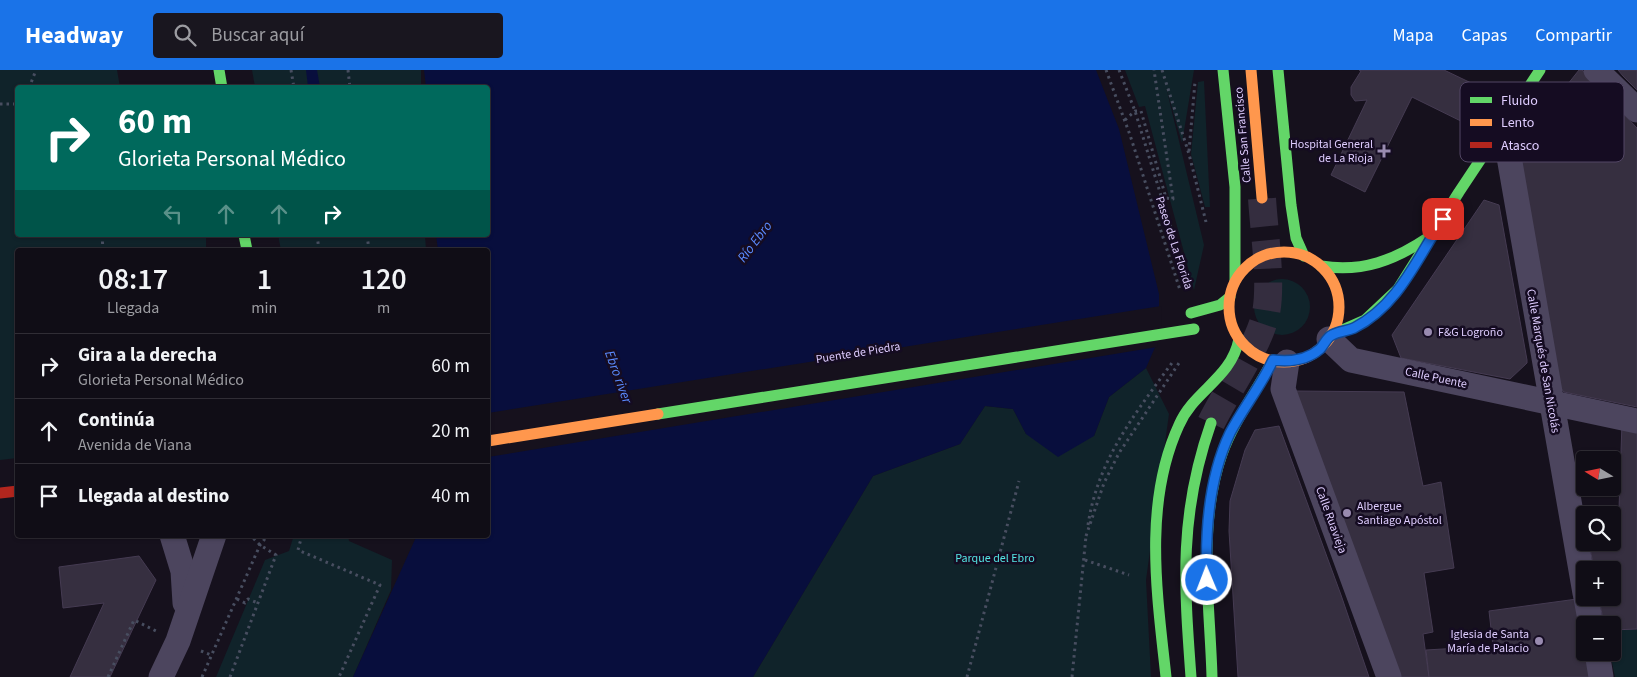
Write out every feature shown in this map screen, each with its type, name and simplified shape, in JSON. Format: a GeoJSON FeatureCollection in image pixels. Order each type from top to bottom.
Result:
{"type":"FeatureCollection","features":[{"type":"Feature","properties":{"kind":"main road"},"geometry":{"type":"LineString","coordinates":[[219,70],[222,85]]}},
{"type":"Feature","properties":{"kind":"main road","name":"Calle San Francisco"},"geometry":{"type":"LineString","coordinates":[[1251,70],[1262,198]]}},
{"type":"Feature","properties":{"kind":"main road"},"geometry":{"type":"LineString","coordinates":[[1278,70],[1291,205],[1296,238],[1304,256]]}},
{"type":"Feature","properties":{"kind":"main road"},"geometry":{"type":"LineString","coordinates":[[1533,82],[1540,70]]}},
{"type":"Feature","properties":{"kind":"main road"},"geometry":{"type":"LineString","coordinates":[[1223,71],[1235,187],[1235,281],[1230,297],[1229,314],[1232,328],[1239,339],[1255,353],[1280,361],[1310,356],[1320,349],[1330,337],[1338,317],[1338,295],[1329,275],[1321,266],[1304,256],[1282,252],[1261,257],[1245,269],[1235,281]]}},
{"type":"Feature","properties":{"kind":"main road"},"geometry":{"type":"LineString","coordinates":[[1330,337],[1354,328],[1384,306],[1411,274],[1432,235],[1481,162]]}},
{"type":"Feature","properties":{"kind":"main road"},"geometry":{"type":"LineString","coordinates":[[1321,266],[1348,270],[1373,266],[1396,258],[1432,235]]}},
{"type":"Feature","properties":{"kind":"main road"},"geometry":{"type":"LineString","coordinates":[[1186,314],[1214,308],[1230,297]]}},
{"type":"Feature","properties":{"kind":"main road"},"geometry":{"type":"LineString","coordinates":[[490,441],[1204,327],[1232,328]]}},
{"type":"Feature","properties":{"kind":"main road"},"geometry":{"type":"LineString","coordinates":[[1166,677],[1156,544],[1162,481],[1178,425],[1199,395],[1216,382],[1230,364],[1237,352],[1239,339]]}},
{"type":"Feature","properties":{"kind":"main road"},"geometry":{"type":"LineString","coordinates":[[1212,677],[1206,566],[1213,492],[1222,454],[1231,433],[1280,361]]}},
{"type":"Feature","properties":{"kind":"main road"},"geometry":{"type":"LineString","coordinates":[[1191,677],[1183,573],[1185,529],[1197,464],[1211,423]]}},
{"type":"Feature","properties":{"kind":"main road"},"geometry":{"type":"LineString","coordinates":[[0,493],[15,491]]}},
{"type":"Feature","properties":{"kind":"street"},"geometry":{"type":"LineString","coordinates":[[1596,70],[1608,82]]}},
{"type":"Feature","properties":{"kind":"street"},"geometry":{"type":"LineString","coordinates":[[1624,97],[1637,110]]}},
{"type":"Feature","properties":{"kind":"street","name":"Calle Marqués de San Nicolás"},"geometry":{"type":"LineString","coordinates":[[1510,162],[1550,403],[1579,561]]}},
{"type":"Feature","properties":{"kind":"street","name":"Calle Puente"},"geometry":{"type":"LineString","coordinates":[[1330,337],[1351,360],[1637,421]]}},
{"type":"Feature","properties":{"kind":"street","name":"Calle Ruavieja"},"geometry":{"type":"LineString","coordinates":[[1280,361],[1283,389],[1388,677]]}},
{"type":"Feature","properties":{"kind":"street"},"geometry":{"type":"LineString","coordinates":[[173,538],[183,572],[185,592],[183,623]]}},
{"type":"Feature","properties":{"kind":"street"},"geometry":{"type":"LineString","coordinates":[[161,677],[183,623],[213,538]]}},
{"type":"Feature","properties":{"kind":"street"},"geometry":{"type":"LineString","coordinates":[[1599,661],[1602,677]]}},
{"type":"Feature","properties":{"kind":"path"},"geometry":{"type":"LineString","coordinates":[[30,85],[36,70]]}},
{"type":"Feature","properties":{"kind":"path"},"geometry":{"type":"LineString","coordinates":[[291,70],[294,85]]}},
{"type":"Feature","properties":{"kind":"path"},"geometry":{"type":"LineString","coordinates":[[348,70],[350,85]]}},
{"type":"Feature","properties":{"kind":"path","name":"Paseo de La Florida"},"geometry":{"type":"LineString","coordinates":[[1106,70],[1125,120],[1181,293]]}},
{"type":"Feature","properties":{"kind":"path","name":"Paseo de La Florida"},"geometry":{"type":"LineString","coordinates":[[1119,70],[1135,111],[1190,292]]}},
{"type":"Feature","properties":{"kind":"path"},"geometry":{"type":"LineString","coordinates":[[1125,120],[1135,111],[1141,111],[1166,198],[1173,200],[1154,70]]}},
{"type":"Feature","properties":{"kind":"path"},"geometry":{"type":"LineString","coordinates":[[1162,70],[1189,154],[1206,223],[1213,221]]}},
{"type":"Feature","properties":{"kind":"path"},"geometry":{"type":"LineString","coordinates":[[1189,154],[1195,76],[1223,71]]}},
{"type":"Feature","properties":{"kind":"path"},"geometry":{"type":"LineString","coordinates":[[0,104],[15,104]]}},
{"type":"Feature","properties":{"kind":"path"},"geometry":{"type":"LineString","coordinates":[[1072,677],[1086,536],[1093,496],[1115,443],[1177,356]]}},
{"type":"Feature","properties":{"kind":"path"},"geometry":{"type":"LineString","coordinates":[[1086,536],[1104,483],[1119,453],[1182,357]]}},
{"type":"Feature","properties":{"kind":"path"},"geometry":{"type":"LineString","coordinates":[[967,677],[1019,481]]}},
{"type":"Feature","properties":{"kind":"path"},"geometry":{"type":"LineString","coordinates":[[230,677],[276,555],[253,538]]}},
{"type":"Feature","properties":{"kind":"path"},"geometry":{"type":"LineString","coordinates":[[202,677],[260,545],[266,538]]}},
{"type":"Feature","properties":{"kind":"path"},"geometry":{"type":"LineString","coordinates":[[301,538],[298,550],[380,585],[339,677]]}},
{"type":"Feature","properties":{"kind":"path"},"geometry":{"type":"LineString","coordinates":[[237,599],[246,603],[248,598],[258,603]]}},
{"type":"Feature","properties":{"kind":"green space"},"geometry":{"type":"Polygon","coordinates":[[[0,70],[117,70],[120,85],[15,85],[15,237],[206,237],[206,248],[15,248],[15,458],[0,460],[0,70]]]}},
{"type":"Feature","properties":{"kind":"green space"},"geometry":{"type":"Polygon","coordinates":[[[252,70],[421,70],[421,85],[255,85],[252,70]]]}},
{"type":"Feature","properties":{"kind":"green space"},"geometry":{"type":"Polygon","coordinates":[[[1125,70],[1194,70],[1182,143],[1166,87],[1204,245],[1194,290],[1145,106],[1139,107],[1125,70]]]}},
{"type":"Feature","properties":{"kind":"green space"},"geometry":{"type":"Polygon","coordinates":[[[1204,81],[1210,207],[1205,207],[1191,154],[1198,82],[1204,81]]]}},
{"type":"Feature","properties":{"kind":"green space"},"geometry":{"type":"Polygon","coordinates":[[[278,237],[425,237],[426,248],[281,248],[278,237]]]}},
{"type":"Feature","properties":{"kind":"green space"},"geometry":{"type":"Polygon","coordinates":[[[1276,279],[1288,279],[1298,283],[1306,291],[1310,307],[1306,323],[1298,331],[1288,335],[1276,335],[1266,331],[1258,323],[1254,313],[1254,301],[1258,291],[1266,283],[1276,279]]]}},
{"type":"Feature","properties":{"kind":"green space","name":"Parque del Ebro"},"geometry":{"type":"Polygon","coordinates":[[[1146,368],[1169,414],[1146,580],[1151,677],[753,677],[873,476],[960,444],[985,406],[1013,409],[1026,434],[1094,436],[1109,397],[1146,368]]]}},
{"type":"Feature","properties":{"kind":"green space"},"geometry":{"type":"Polygon","coordinates":[[[293,538],[348,538],[349,541],[392,560],[391,590],[353,677],[216,677],[265,560],[289,551],[293,538]]]}},
{"type":"Feature","properties":{"kind":"green space"},"geometry":{"type":"Polygon","coordinates":[[[1637,629],[1637,677],[1615,677],[1612,661],[1621,661],[1621,630],[1637,629]]]}},
{"type":"Feature","properties":{"kind":"water"},"geometry":{"type":"Polygon","coordinates":[[[306,70],[317,70],[320,85],[308,85],[306,70]]]}},
{"type":"Feature","properties":{"kind":"water"},"geometry":{"type":"Polygon","coordinates":[[[424,70],[1096,70],[1119,129],[1159,294],[1159,322],[1156,345],[1146,368],[1109,397],[1094,436],[1058,457],[1026,434],[1013,409],[985,406],[960,444],[873,476],[753,677],[353,677],[416,538],[490,538],[490,248],[438,248],[436,237],[490,237],[490,85],[426,85],[424,70]]]}},
{"type":"Feature","properties":{"kind":"pier"},"geometry":{"type":"Polygon","coordinates":[[[1161,306],[1162,322],[1157,347],[490,457],[490,413],[1161,306]]]}},
{"type":"Feature","properties":{"kind":"building","name":"Hospital General de La Rioja"},"geometry":{"type":"Polygon","coordinates":[[[1359,70],[1444,70],[1469,82],[1460,82],[1460,121],[1412,97],[1365,192],[1331,175],[1367,100],[1355,101],[1351,95],[1351,87],[1361,71],[1359,70]]]}},
{"type":"Feature","properties":{"kind":"building"},"geometry":{"type":"Polygon","coordinates":[[[1579,70],[1582,70],[1593,82],[1569,82],[1579,70]]]}},
{"type":"Feature","properties":{"kind":"building"},"geometry":{"type":"Polygon","coordinates":[[[1618,70],[1637,70],[1637,90],[1623,76],[1618,70]]]}},
{"type":"Feature","properties":{"kind":"building"},"geometry":{"type":"Polygon","coordinates":[[[1624,114],[1637,128],[1637,407],[1564,392],[1555,381],[1516,162],[1624,162],[1624,114]]]}},
{"type":"Feature","properties":{"kind":"building","name":"F&G Logroño"},"geometry":{"type":"Polygon","coordinates":[[[1484,200],[1499,205],[1527,360],[1527,363],[1510,379],[1401,358],[1392,335],[1484,200]]]}},
{"type":"Feature","properties":{"kind":"building"},"geometry":{"type":"Polygon","coordinates":[[[1295,391],[1404,392],[1423,486],[1441,482],[1454,568],[1424,573],[1433,632],[1423,634],[1429,677],[1396,677],[1295,391]]]}},
{"type":"Feature","properties":{"kind":"building"},"geometry":{"type":"Polygon","coordinates":[[[1622,423],[1637,425],[1637,629],[1621,630],[1621,616],[1602,616],[1600,606],[1621,606],[1621,561],[1592,561],[1591,551],[1621,551],[1621,506],[1619,506],[1619,496],[1621,496],[1622,423]]]}},
{"type":"Feature","properties":{"kind":"building"},"geometry":{"type":"Polygon","coordinates":[[[1279,426],[1369,677],[1238,677],[1229,531],[1230,501],[1245,450],[1255,430],[1279,426]]]}},
{"type":"Feature","properties":{"kind":"building"},"geometry":{"type":"Polygon","coordinates":[[[139,556],[156,580],[110,677],[70,677],[104,603],[63,608],[59,567],[139,556]]]}},
{"type":"Feature","properties":{"kind":"building","name":"Iglesia de Santa María de Palacio"},"geometry":{"type":"Polygon","coordinates":[[[1576,599],[1576,606],[1579,606],[1581,616],[1576,616],[1576,661],[1588,661],[1593,677],[1429,677],[1426,650],[1493,646],[1489,611],[1576,599]]]}},
{"type":"Feature","properties":{"kind":"tunnel"},"geometry":{"type":"LineString","coordinates":[[1211,423],[1249,354],[1266,313],[1268,272],[1262,198]]}},
{"type":"Feature","properties":{"kind":"traffic: fast"},"geometry":{"type":"LineString","coordinates":[[219,70],[222,85]]}},
{"type":"Feature","properties":{"kind":"traffic: fast"},"geometry":{"type":"LineString","coordinates":[[1223,70],[1235,187],[1235,281]]}},
{"type":"Feature","properties":{"kind":"traffic: fast"},"geometry":{"type":"LineString","coordinates":[[1278,70],[1291,205],[1296,238],[1304,256]]}},
{"type":"Feature","properties":{"kind":"traffic: fast"},"geometry":{"type":"LineString","coordinates":[[1532,82],[1540,70]]}},
{"type":"Feature","properties":{"kind":"traffic: fast"},"geometry":{"type":"LineString","coordinates":[[1331,335],[1365,320],[1398,289],[1479,162]]}},
{"type":"Feature","properties":{"kind":"traffic: fast"},"geometry":{"type":"LineString","coordinates":[[244,237],[247,248]]}},
{"type":"Feature","properties":{"kind":"traffic: fast"},"geometry":{"type":"LineString","coordinates":[[1321,266],[1350,268],[1378,263],[1404,252],[1429,237]]}},
{"type":"Feature","properties":{"kind":"traffic: fast"},"geometry":{"type":"LineString","coordinates":[[1191,313],[1220,305],[1230,297]]}},
{"type":"Feature","properties":{"kind":"traffic: fast"},"geometry":{"type":"LineString","coordinates":[[658,414],[1194,329]]}},
{"type":"Feature","properties":{"kind":"traffic: fast"},"geometry":{"type":"LineString","coordinates":[[1166,677],[1159,614],[1156,549],[1157,517],[1161,486],[1168,455],[1179,425],[1194,402],[1228,364],[1235,353],[1239,339]]}},
{"type":"Feature","properties":{"kind":"traffic: fast"},"geometry":{"type":"LineString","coordinates":[[1212,677],[1207,536],[1214,481],[1227,441],[1273,360]]}},
{"type":"Feature","properties":{"kind":"traffic: fast"},"geometry":{"type":"LineString","coordinates":[[1191,677],[1186,549],[1193,488],[1211,423]]}},
{"type":"Feature","properties":{"kind":"traffic: slow"},"geometry":{"type":"LineString","coordinates":[[1251,70],[1262,198]]}},
{"type":"Feature","properties":{"kind":"traffic: slow"},"geometry":{"type":"LineString","coordinates":[[1284,252],[1305,256],[1323,268],[1335,286],[1339,307],[1335,328],[1323,346],[1305,358],[1284,362],[1263,358],[1245,346],[1233,328],[1229,307],[1233,286],[1245,268],[1263,256],[1284,252]]}},
{"type":"Feature","properties":{"kind":"traffic: slow"},"geometry":{"type":"LineString","coordinates":[[490,441],[658,414]]}},
{"type":"Feature","properties":{"kind":"traffic: jam"},"geometry":{"type":"LineString","coordinates":[[0,493],[15,491]]}},
{"type":"Feature","properties":{"kind":"place","name":"Hospital General de La Rioja"},"geometry":{"type":"Point","coordinates":[1384,151]}},
{"type":"Feature","properties":{"kind":"place","name":"F&G Logroño"},"geometry":{"type":"Point","coordinates":[1428,332]}},
{"type":"Feature","properties":{"kind":"place","name":"Albergue Santiago Apóstol"},"geometry":{"type":"Point","coordinates":[1347,513]}},
{"type":"Feature","properties":{"kind":"place","name":"Iglesia de Santa María de Palacio"},"geometry":{"type":"Point","coordinates":[1539,641]}},
{"type":"Feature","properties":{"kind":"route"},"geometry":{"type":"LineString","coordinates":[[1207,580],[1208,526],[1213,492],[1222,454],[1231,433],[1268,372],[1273,360],[1287,362],[1310,356],[1320,349],[1331,335],[1354,328],[1384,306],[1411,274],[1443,219]]}},
{"type":"Feature","properties":{"kind":"water label","name":"Río Ebro"},"geometry":{"type":"Point","coordinates":[755,242]}},
{"type":"Feature","properties":{"kind":"water label","name":"Ebro river"},"geometry":{"type":"Point","coordinates":[618,377]}}]}
